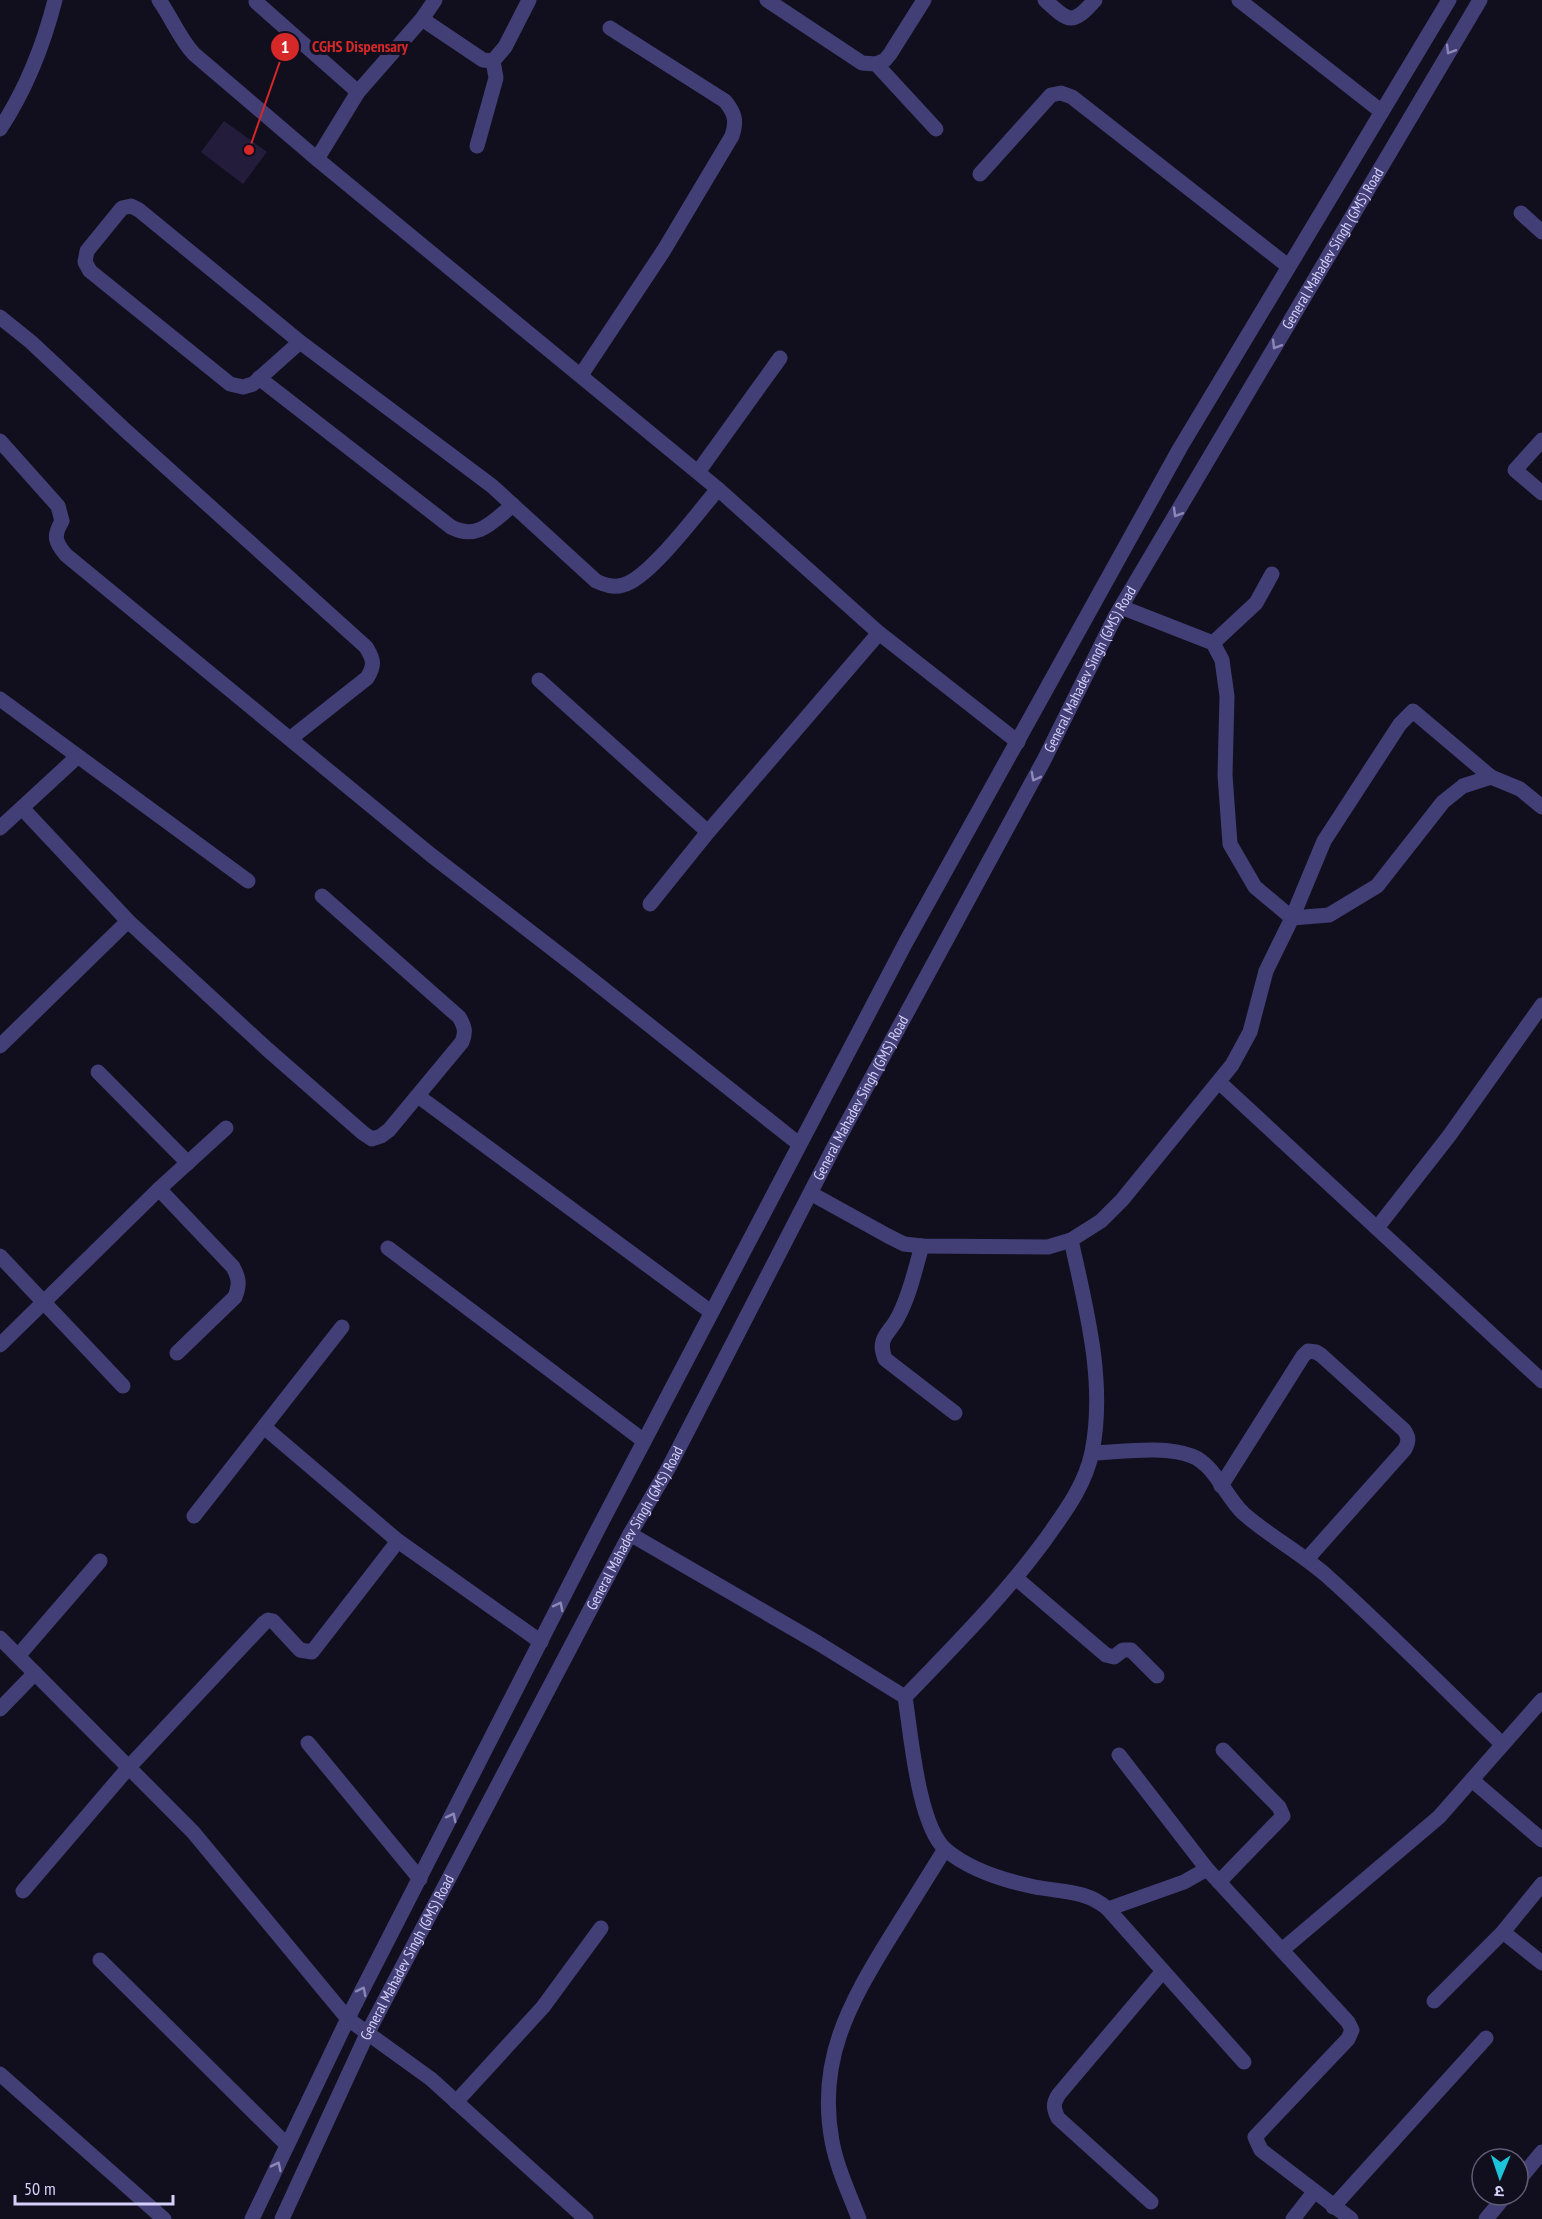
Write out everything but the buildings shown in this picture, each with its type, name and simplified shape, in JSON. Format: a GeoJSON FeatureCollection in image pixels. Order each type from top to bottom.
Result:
{"type":"FeatureCollection","features":[{"type":"Feature","properties":{"kind":"street"},"geometry":{"type":"LineString","coordinates":[[0,129],[33,71],[44,42],[55,0]]}},
{"type":"Feature","properties":{"kind":"street"},"geometry":{"type":"LineString","coordinates":[[317,159],[358,92],[422,19],[435,0]]}},
{"type":"Feature","properties":{"kind":"street"},"geometry":{"type":"LineString","coordinates":[[493,61],[505,47],[529,0]]}},
{"type":"Feature","properties":{"kind":"street"},"geometry":{"type":"LineString","coordinates":[[767,0],[862,63],[876,64],[885,60],[890,54],[924,0]]}},
{"type":"Feature","properties":{"kind":"street"},"geometry":{"type":"LineString","coordinates":[[1045,0],[1062,16],[1072,19],[1079,17],[1095,0]]}},
{"type":"Feature","properties":{"kind":"street"},"geometry":{"type":"LineString","coordinates":[[1239,0],[1382,112]]}},
{"type":"Feature","properties":{"kind":"street"},"geometry":{"type":"LineString","coordinates":[[252,2219],[348,2019],[541,1642],[711,1312],[906,942],[1180,448],[1449,0]]}},
{"type":"Feature","properties":{"kind":"street","name":"General Mahadev Singh (GMS) Road"},"geometry":{"type":"LineString","coordinates":[[282,2219],[367,2034],[630,1534],[669,1467],[812,1194],[835,1145],[1044,760],[1121,607],[1480,0]]}},
{"type":"Feature","properties":{"kind":"street"},"geometry":{"type":"LineString","coordinates":[[256,2],[358,92]]}},
{"type":"Feature","properties":{"kind":"street"},"geometry":{"type":"LineString","coordinates":[[166,4],[182,41],[194,54],[317,159],[698,472],[879,633],[1018,742]]}},
{"type":"Feature","properties":{"kind":"street"},"geometry":{"type":"LineString","coordinates":[[422,19],[483,60],[493,61]]}},
{"type":"Feature","properties":{"kind":"street"},"geometry":{"type":"LineString","coordinates":[[581,375],[664,250],[732,136],[735,125],[735,116],[725,100],[610,28]]}},
{"type":"Feature","properties":{"kind":"street"},"geometry":{"type":"LineString","coordinates":[[477,146],[496,78],[493,61]]}},
{"type":"Feature","properties":{"kind":"street"},"geometry":{"type":"LineString","coordinates":[[876,64],[936,129]]}},
{"type":"Feature","properties":{"kind":"street"},"geometry":{"type":"LineString","coordinates":[[980,174],[1037,108],[1051,95],[1061,93],[1072,97],[1288,266]]}},
{"type":"Feature","properties":{"kind":"street"},"geometry":{"type":"LineString","coordinates":[[300,342],[253,384],[243,387],[230,384],[90,271],[86,262],[87,251],[122,208],[131,206],[139,210],[300,342],[492,486],[596,581],[612,587],[625,585],[646,573],[718,489]]}},
{"type":"Feature","properties":{"kind":"street"},"geometry":{"type":"LineString","coordinates":[[1521,213],[1542,232]]}},
{"type":"Feature","properties":{"kind":"street"},"geometry":{"type":"LineString","coordinates":[[0,317],[31,342],[366,647],[374,659],[374,668],[367,678],[291,738]]}},
{"type":"Feature","properties":{"kind":"street"},"geometry":{"type":"LineString","coordinates":[[698,472],[780,358]]}},
{"type":"Feature","properties":{"kind":"street"},"geometry":{"type":"LineString","coordinates":[[259,378],[462,533],[479,531],[513,505]]}},
{"type":"Feature","properties":{"kind":"street"},"geometry":{"type":"LineString","coordinates":[[1542,440],[1515,471],[1542,493]]}},
{"type":"Feature","properties":{"kind":"street"},"geometry":{"type":"LineString","coordinates":[[0,441],[58,506],[62,521],[56,531],[56,538],[66,555],[431,855],[799,1144]]}},
{"type":"Feature","properties":{"kind":"street"},"geometry":{"type":"LineString","coordinates":[[1213,643],[1256,603],[1272,574]]}},
{"type":"Feature","properties":{"kind":"street"},"geometry":{"type":"LineString","coordinates":[[1121,607],[1213,643],[1222,660],[1227,696],[1225,775],[1230,844],[1255,887],[1292,918],[1329,915],[1377,886],[1443,802],[1463,786],[1491,777]]}},
{"type":"Feature","properties":{"kind":"street"},"geometry":{"type":"LineString","coordinates":[[650,904],[708,832],[879,633]]}},
{"type":"Feature","properties":{"kind":"street"},"geometry":{"type":"LineString","coordinates":[[539,680],[708,832]]}},
{"type":"Feature","properties":{"kind":"street"},"geometry":{"type":"LineString","coordinates":[[0,699],[248,881]]}},
{"type":"Feature","properties":{"kind":"street"},"geometry":{"type":"LineString","coordinates":[[812,1194],[904,1244],[1048,1247],[1071,1240],[1101,1221],[1122,1200],[1232,1065],[1250,1032],[1266,971],[1292,918],[1324,841],[1400,724],[1413,711],[1491,777],[1520,789],[1542,807]]}},
{"type":"Feature","properties":{"kind":"street"},"geometry":{"type":"LineString","coordinates":[[0,828],[77,757]]}},
{"type":"Feature","properties":{"kind":"street"},"geometry":{"type":"LineString","coordinates":[[22,808],[128,921],[267,1049],[372,1139],[381,1136],[418,1096],[462,1042],[465,1033],[464,1024],[459,1017],[322,896]]}},
{"type":"Feature","properties":{"kind":"street"},"geometry":{"type":"LineString","coordinates":[[0,1046],[128,921]]}},
{"type":"Feature","properties":{"kind":"street"},"geometry":{"type":"LineString","coordinates":[[1377,1228],[1449,1136],[1542,1005]]}},
{"type":"Feature","properties":{"kind":"street"},"geometry":{"type":"LineString","coordinates":[[98,1072],[188,1163]]}},
{"type":"Feature","properties":{"kind":"street"},"geometry":{"type":"LineString","coordinates":[[1219,1082],[1542,1381]]}},
{"type":"Feature","properties":{"kind":"street"},"geometry":{"type":"LineString","coordinates":[[418,1096],[711,1312]]}},
{"type":"Feature","properties":{"kind":"street"},"geometry":{"type":"LineString","coordinates":[[0,1345],[159,1189],[226,1128]]}},
{"type":"Feature","properties":{"kind":"street"},"geometry":{"type":"LineString","coordinates":[[159,1189],[233,1267],[239,1278],[239,1288],[235,1297],[177,1353]]}},
{"type":"Feature","properties":{"kind":"street"},"geometry":{"type":"LineString","coordinates":[[905,1697],[1017,1579],[1070,1506],[1092,1453],[1097,1413],[1093,1353],[1087,1311],[1071,1240]]}},
{"type":"Feature","properties":{"kind":"street"},"geometry":{"type":"LineString","coordinates":[[922,1246],[905,1302],[897,1319],[885,1335],[882,1351],[885,1359],[955,1413]]}},
{"type":"Feature","properties":{"kind":"street"},"geometry":{"type":"LineString","coordinates":[[388,1248],[644,1441]]}},
{"type":"Feature","properties":{"kind":"street"},"geometry":{"type":"LineString","coordinates":[[0,1256],[123,1386]]}},
{"type":"Feature","properties":{"kind":"street"},"geometry":{"type":"LineString","coordinates":[[194,1516],[342,1327]]}},
{"type":"Feature","properties":{"kind":"street"},"geometry":{"type":"LineString","coordinates":[[1221,1486],[1303,1356],[1308,1351],[1321,1355],[1404,1430],[1408,1436],[1408,1442],[1406,1449],[1307,1559]]}},
{"type":"Feature","properties":{"kind":"street"},"geometry":{"type":"LineString","coordinates":[[264,1426],[398,1541],[541,1642]]}},
{"type":"Feature","properties":{"kind":"street"},"geometry":{"type":"LineString","coordinates":[[1092,1453],[1152,1451],[1179,1452],[1194,1456],[1210,1469],[1232,1502],[1307,1559],[1502,1744]]}},
{"type":"Feature","properties":{"kind":"street"},"geometry":{"type":"LineString","coordinates":[[630,1534],[818,1643],[905,1697],[921,1797],[930,1825],[945,1849],[967,1863],[996,1876],[1025,1885],[1084,1895],[1100,1902],[1244,2062]]}},
{"type":"Feature","properties":{"kind":"street"},"geometry":{"type":"LineString","coordinates":[[23,1891],[129,1767],[264,1623],[268,1620],[273,1621],[300,1650],[312,1652],[398,1541]]}},
{"type":"Feature","properties":{"kind":"street"},"geometry":{"type":"LineString","coordinates":[[18,1656],[100,1561]]}},
{"type":"Feature","properties":{"kind":"street"},"geometry":{"type":"LineString","coordinates":[[1017,1579],[1106,1655],[1114,1657],[1123,1650],[1131,1650],[1157,1676]]}},
{"type":"Feature","properties":{"kind":"street"},"geometry":{"type":"LineString","coordinates":[[0,1638],[193,1832],[348,2019],[431,2079],[586,2219]]}},
{"type":"Feature","properties":{"kind":"street"},"geometry":{"type":"LineString","coordinates":[[0,1709],[35,1673]]}},
{"type":"Feature","properties":{"kind":"street"},"geometry":{"type":"LineString","coordinates":[[1282,1950],[1439,1817],[1542,1700]]}},
{"type":"Feature","properties":{"kind":"street"},"geometry":{"type":"LineString","coordinates":[[308,1743],[420,1880]]}},
{"type":"Feature","properties":{"kind":"street"},"geometry":{"type":"LineString","coordinates":[[1219,1882],[1283,1816],[1279,1808],[1223,1750]]}},
{"type":"Feature","properties":{"kind":"street"},"geometry":{"type":"LineString","coordinates":[[1119,1755],[1207,1869],[1344,2015],[1352,2030],[1348,2039],[1255,2137],[1261,2150],[1351,2219]]}},
{"type":"Feature","properties":{"kind":"street"},"geometry":{"type":"LineString","coordinates":[[1472,1780],[1542,1840]]}},
{"type":"Feature","properties":{"kind":"street"},"geometry":{"type":"LineString","coordinates":[[859,2219],[840,2170],[832,2140],[829,2103],[830,2067],[842,2025],[861,1984],[945,1849]]}},
{"type":"Feature","properties":{"kind":"street"},"geometry":{"type":"LineString","coordinates":[[1108,1909],[1184,1882],[1207,1869]]}},
{"type":"Feature","properties":{"kind":"street"},"geometry":{"type":"LineString","coordinates":[[1434,2001],[1503,1932],[1542,1884]]}},
{"type":"Feature","properties":{"kind":"street"},"geometry":{"type":"LineString","coordinates":[[456,2102],[543,2007],[601,1928]]}},
{"type":"Feature","properties":{"kind":"street"},"geometry":{"type":"LineString","coordinates":[[1503,1932],[1542,1963]]}},
{"type":"Feature","properties":{"kind":"street"},"geometry":{"type":"LineString","coordinates":[[100,1959],[287,2145]]}},
{"type":"Feature","properties":{"kind":"street"},"geometry":{"type":"LineString","coordinates":[[1151,2202],[1058,2118],[1053,2109],[1054,2101],[1059,2094],[1163,1971]]}},
{"type":"Feature","properties":{"kind":"street"},"geometry":{"type":"LineString","coordinates":[[1333,2206],[1486,2038]]}},
{"type":"Feature","properties":{"kind":"street"},"geometry":{"type":"LineString","coordinates":[[0,2074],[164,2219]]}},
{"type":"Feature","properties":{"kind":"street"},"geometry":{"type":"LineString","coordinates":[[1530,2166],[1542,2152]]}},
{"type":"Feature","properties":{"kind":"street"},"geometry":{"type":"LineString","coordinates":[[1293,2219],[1314,2192]]}},
{"type":"Feature","properties":{"kind":"street"},"geometry":{"type":"LineString","coordinates":[[1486,2219],[1496,2207]]}},
{"type":"Feature","properties":{"kind":"place","name":"CGHS Dispensary"},"geometry":{"type":"Point","coordinates":[249,150]}}]}
